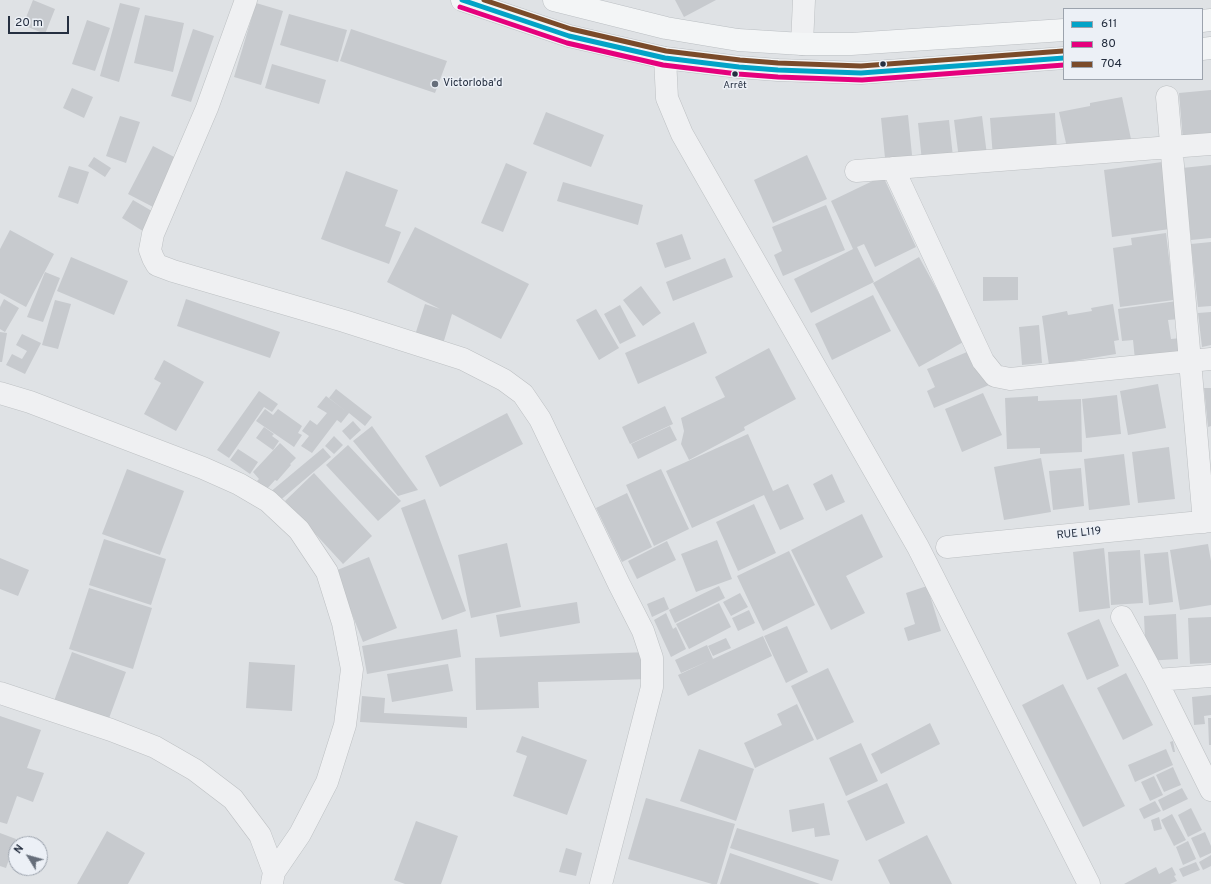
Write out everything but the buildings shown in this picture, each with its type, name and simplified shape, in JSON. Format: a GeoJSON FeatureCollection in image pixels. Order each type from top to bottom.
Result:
{"type":"FeatureCollection","features":[{"type":"Feature","properties":{"kind":"main road"},"geometry":{"type":"LineString","coordinates":[[462,0],[569,36],[665,58],[778,70],[861,73],[1063,58]]}},
{"type":"Feature","properties":{"kind":"main road"},"geometry":{"type":"LineString","coordinates":[[554,0],[666,28],[738,40],[802,44],[851,44],[1063,30]]}},
{"type":"Feature","properties":{"kind":"street"},"geometry":{"type":"LineString","coordinates":[[246,0],[207,108],[153,234],[150,250],[153,258],[157,265],[172,271],[344,321],[463,359],[504,380],[523,394],[540,419],[619,584],[644,631],[652,658],[652,688],[601,884]]}},
{"type":"Feature","properties":{"kind":"street"},"geometry":{"type":"LineString","coordinates":[[802,44],[804,0]]}},
{"type":"Feature","properties":{"kind":"street"},"geometry":{"type":"LineString","coordinates":[[665,58],[667,98],[682,134],[918,548],[1089,884]]}},
{"type":"Feature","properties":{"kind":"street"},"geometry":{"type":"LineString","coordinates":[[1167,97],[1190,361],[1207,521]]}},
{"type":"Feature","properties":{"kind":"street"},"geometry":{"type":"LineString","coordinates":[[856,171],[1211,144]]}},
{"type":"Feature","properties":{"kind":"street"},"geometry":{"type":"LineString","coordinates":[[893,168],[983,361],[995,376],[1010,379],[1211,359]]}},
{"type":"Feature","properties":{"kind":"street"},"geometry":{"type":"LineString","coordinates":[[0,393],[30,402],[203,468],[239,484],[268,501],[299,530],[327,572],[343,623],[352,669],[345,725],[327,782],[300,834],[273,878]]}},
{"type":"Feature","properties":{"kind":"street","name":"RUE L119"},"geometry":{"type":"LineString","coordinates":[[947,548],[1207,521]]}},
{"type":"Feature","properties":{"kind":"street"},"geometry":{"type":"LineString","coordinates":[[1122,617],[1156,680],[1211,790]]}},
{"type":"Feature","properties":{"kind":"street"},"geometry":{"type":"LineString","coordinates":[[1156,680],[1211,676]]}},
{"type":"Feature","properties":{"kind":"street"},"geometry":{"type":"LineString","coordinates":[[0,693],[155,746],[195,770],[233,799],[260,835],[273,878]]}},
{"type":"Feature","properties":{"kind":"transit line","name":"611"},"geometry":{"type":"LineString","coordinates":[[462,0],[569,36],[665,58],[739,67],[861,73],[1063,58]]}},
{"type":"Feature","properties":{"kind":"transit line","name":"704"},"geometry":{"type":"LineString","coordinates":[[484,0],[571,29],[666,51],[740,60],[861,66],[1063,51]]}},
{"type":"Feature","properties":{"kind":"transit line","name":"80"},"geometry":{"type":"LineString","coordinates":[[460,7],[567,43],[663,65],[738,74],[862,80],[1063,65]]}},
{"type":"Feature","properties":{"kind":"place","name":"Arrêt"},"geometry":{"type":"Point","coordinates":[735,74]}},
{"type":"Feature","properties":{"kind":"place","name":"Victorloba'd"},"geometry":{"type":"Point","coordinates":[435,84]}}]}
